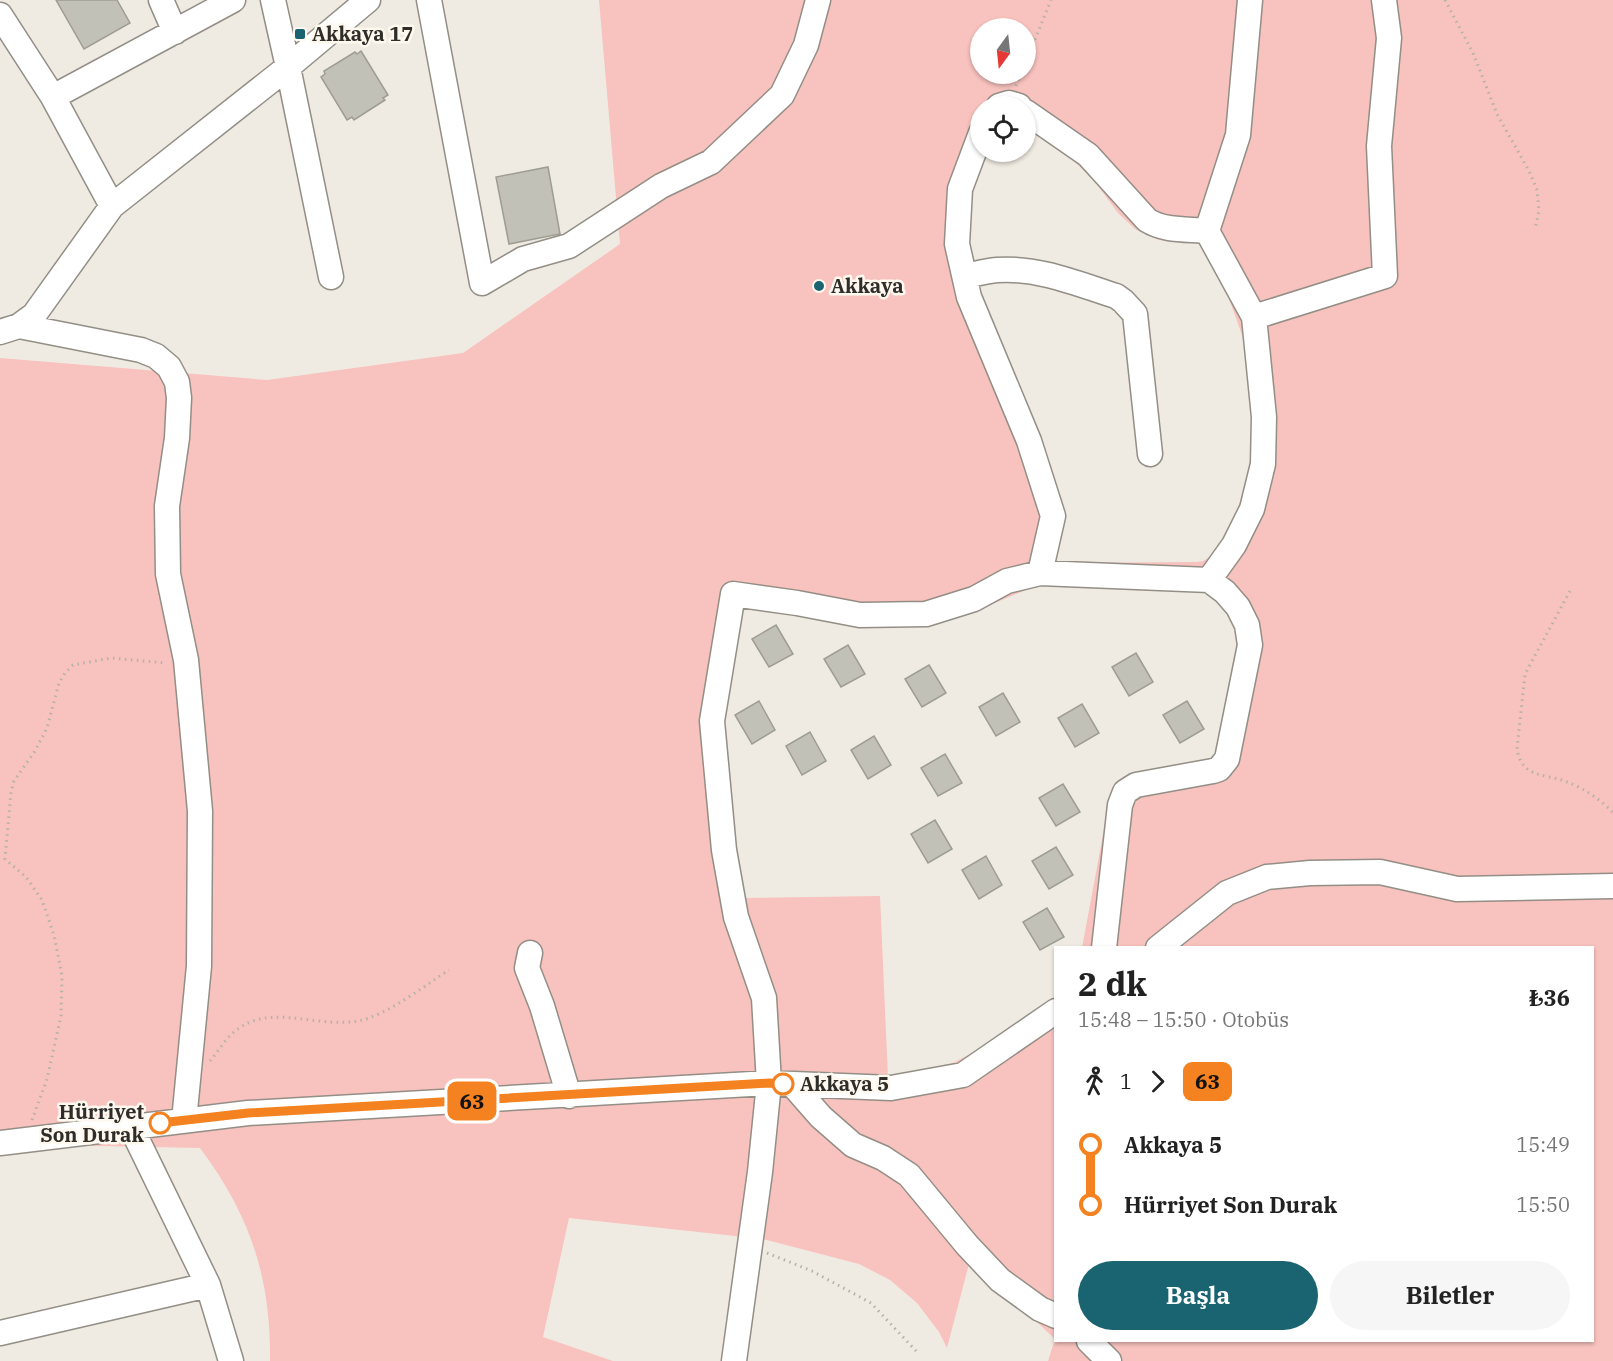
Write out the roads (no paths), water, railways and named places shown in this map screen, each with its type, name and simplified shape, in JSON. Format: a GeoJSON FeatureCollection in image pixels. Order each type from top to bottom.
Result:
{"type":"FeatureCollection","features":[{"type":"Feature","properties":{"kind":"street"},"geometry":{"type":"LineString","coordinates":[[161,0],[175,32]]}},
{"type":"Feature","properties":{"kind":"street"},"geometry":{"type":"LineString","coordinates":[[53,97],[233,0]]}},
{"type":"Feature","properties":{"kind":"street"},"geometry":{"type":"LineString","coordinates":[[273,0],[331,277]]}},
{"type":"Feature","properties":{"kind":"street"},"geometry":{"type":"LineString","coordinates":[[10,329],[34,315],[112,206],[288,67],[368,0]]}},
{"type":"Feature","properties":{"kind":"street"},"geometry":{"type":"LineString","coordinates":[[429,0],[482,282],[523,259],[569,246],[661,186],[711,162],[782,95],[806,45],[818,0]]}},
{"type":"Feature","properties":{"kind":"street"},"geometry":{"type":"LineString","coordinates":[[1209,580],[1234,544],[1252,509],[1263,464],[1264,417],[1254,317],[1206,231],[1238,135],[1250,0]]}},
{"type":"Feature","properties":{"kind":"street"},"geometry":{"type":"LineString","coordinates":[[1254,317],[1385,276],[1379,146],[1389,38],[1384,0]]}},
{"type":"Feature","properties":{"kind":"street"},"geometry":{"type":"LineString","coordinates":[[0,15],[53,97],[112,206]]}},
{"type":"Feature","properties":{"kind":"street"},"geometry":{"type":"LineString","coordinates":[[1036,119],[1088,155],[1147,220],[1166,228],[1206,231]]}},
{"type":"Feature","properties":{"kind":"street"},"geometry":{"type":"LineString","coordinates":[[970,162],[960,189],[957,244],[969,297],[1029,441],[1053,516],[1040,573]]}},
{"type":"Feature","properties":{"kind":"street"},"geometry":{"type":"LineString","coordinates":[[965,276],[998,270],[1053,276],[1116,296],[1123,301],[1135,314],[1150,454]]}},
{"type":"Feature","properties":{"kind":"street"},"geometry":{"type":"LineString","coordinates":[[10,329],[141,350],[156,356],[169,367],[177,382],[179,398],[177,438],[167,506],[168,574],[186,665],[200,823],[199,966],[184,1121]]}},
{"type":"Feature","properties":{"kind":"street"},"geometry":{"type":"LineString","coordinates":[[734,1361],[751,1246],[782,1084],[764,998],[736,917],[724,850],[712,721],[733,594],[860,615],[926,614],[974,599],[1007,581],[1040,573],[1209,580],[1225,592],[1238,607],[1247,625],[1250,645],[1227,759],[1219,769],[1213,771],[1136,785],[1125,792],[1120,805],[1104,946]]}},
{"type":"Feature","properties":{"kind":"street"},"geometry":{"type":"LineString","coordinates":[[1161,946],[1227,893],[1267,877],[1310,873],[1380,872],[1457,889],[1613,886]]}},
{"type":"Feature","properties":{"kind":"street"},"geometry":{"type":"LineString","coordinates":[[530,953],[527,968],[542,1006],[569,1096]]}},
{"type":"Feature","properties":{"kind":"street"},"geometry":{"type":"LineString","coordinates":[[0,1143],[248,1113],[782,1084],[891,1088],[963,1075],[1054,1012]]}},
{"type":"Feature","properties":{"kind":"street"},"geometry":{"type":"LineString","coordinates":[[782,1084],[853,1144],[883,1158],[909,1175],[967,1245],[1000,1280],[1040,1309],[1054,1315]]}},
{"type":"Feature","properties":{"kind":"street"},"geometry":{"type":"LineString","coordinates":[[131,1127],[208,1285],[231,1361]]}},
{"type":"Feature","properties":{"kind":"street"},"geometry":{"type":"LineString","coordinates":[[0,1333],[208,1285]]}},
{"type":"Feature","properties":{"kind":"street"},"geometry":{"type":"LineString","coordinates":[[1090,1342],[1109,1361]]}},
{"type":"Feature","properties":{"kind":"place","name":"Akkaya 17"},"geometry":{"type":"Point","coordinates":[300,34]}},
{"type":"Feature","properties":{"kind":"place","name":"Akkaya"},"geometry":{"type":"Point","coordinates":[819,286]}},
{"type":"Feature","properties":{"kind":"place","name":"Akkaya 5"},"geometry":{"type":"Point","coordinates":[783,1084]}},
{"type":"Feature","properties":{"kind":"place","name":"Hürriyet Son Durak"},"geometry":{"type":"Point","coordinates":[160,1123]}}]}
